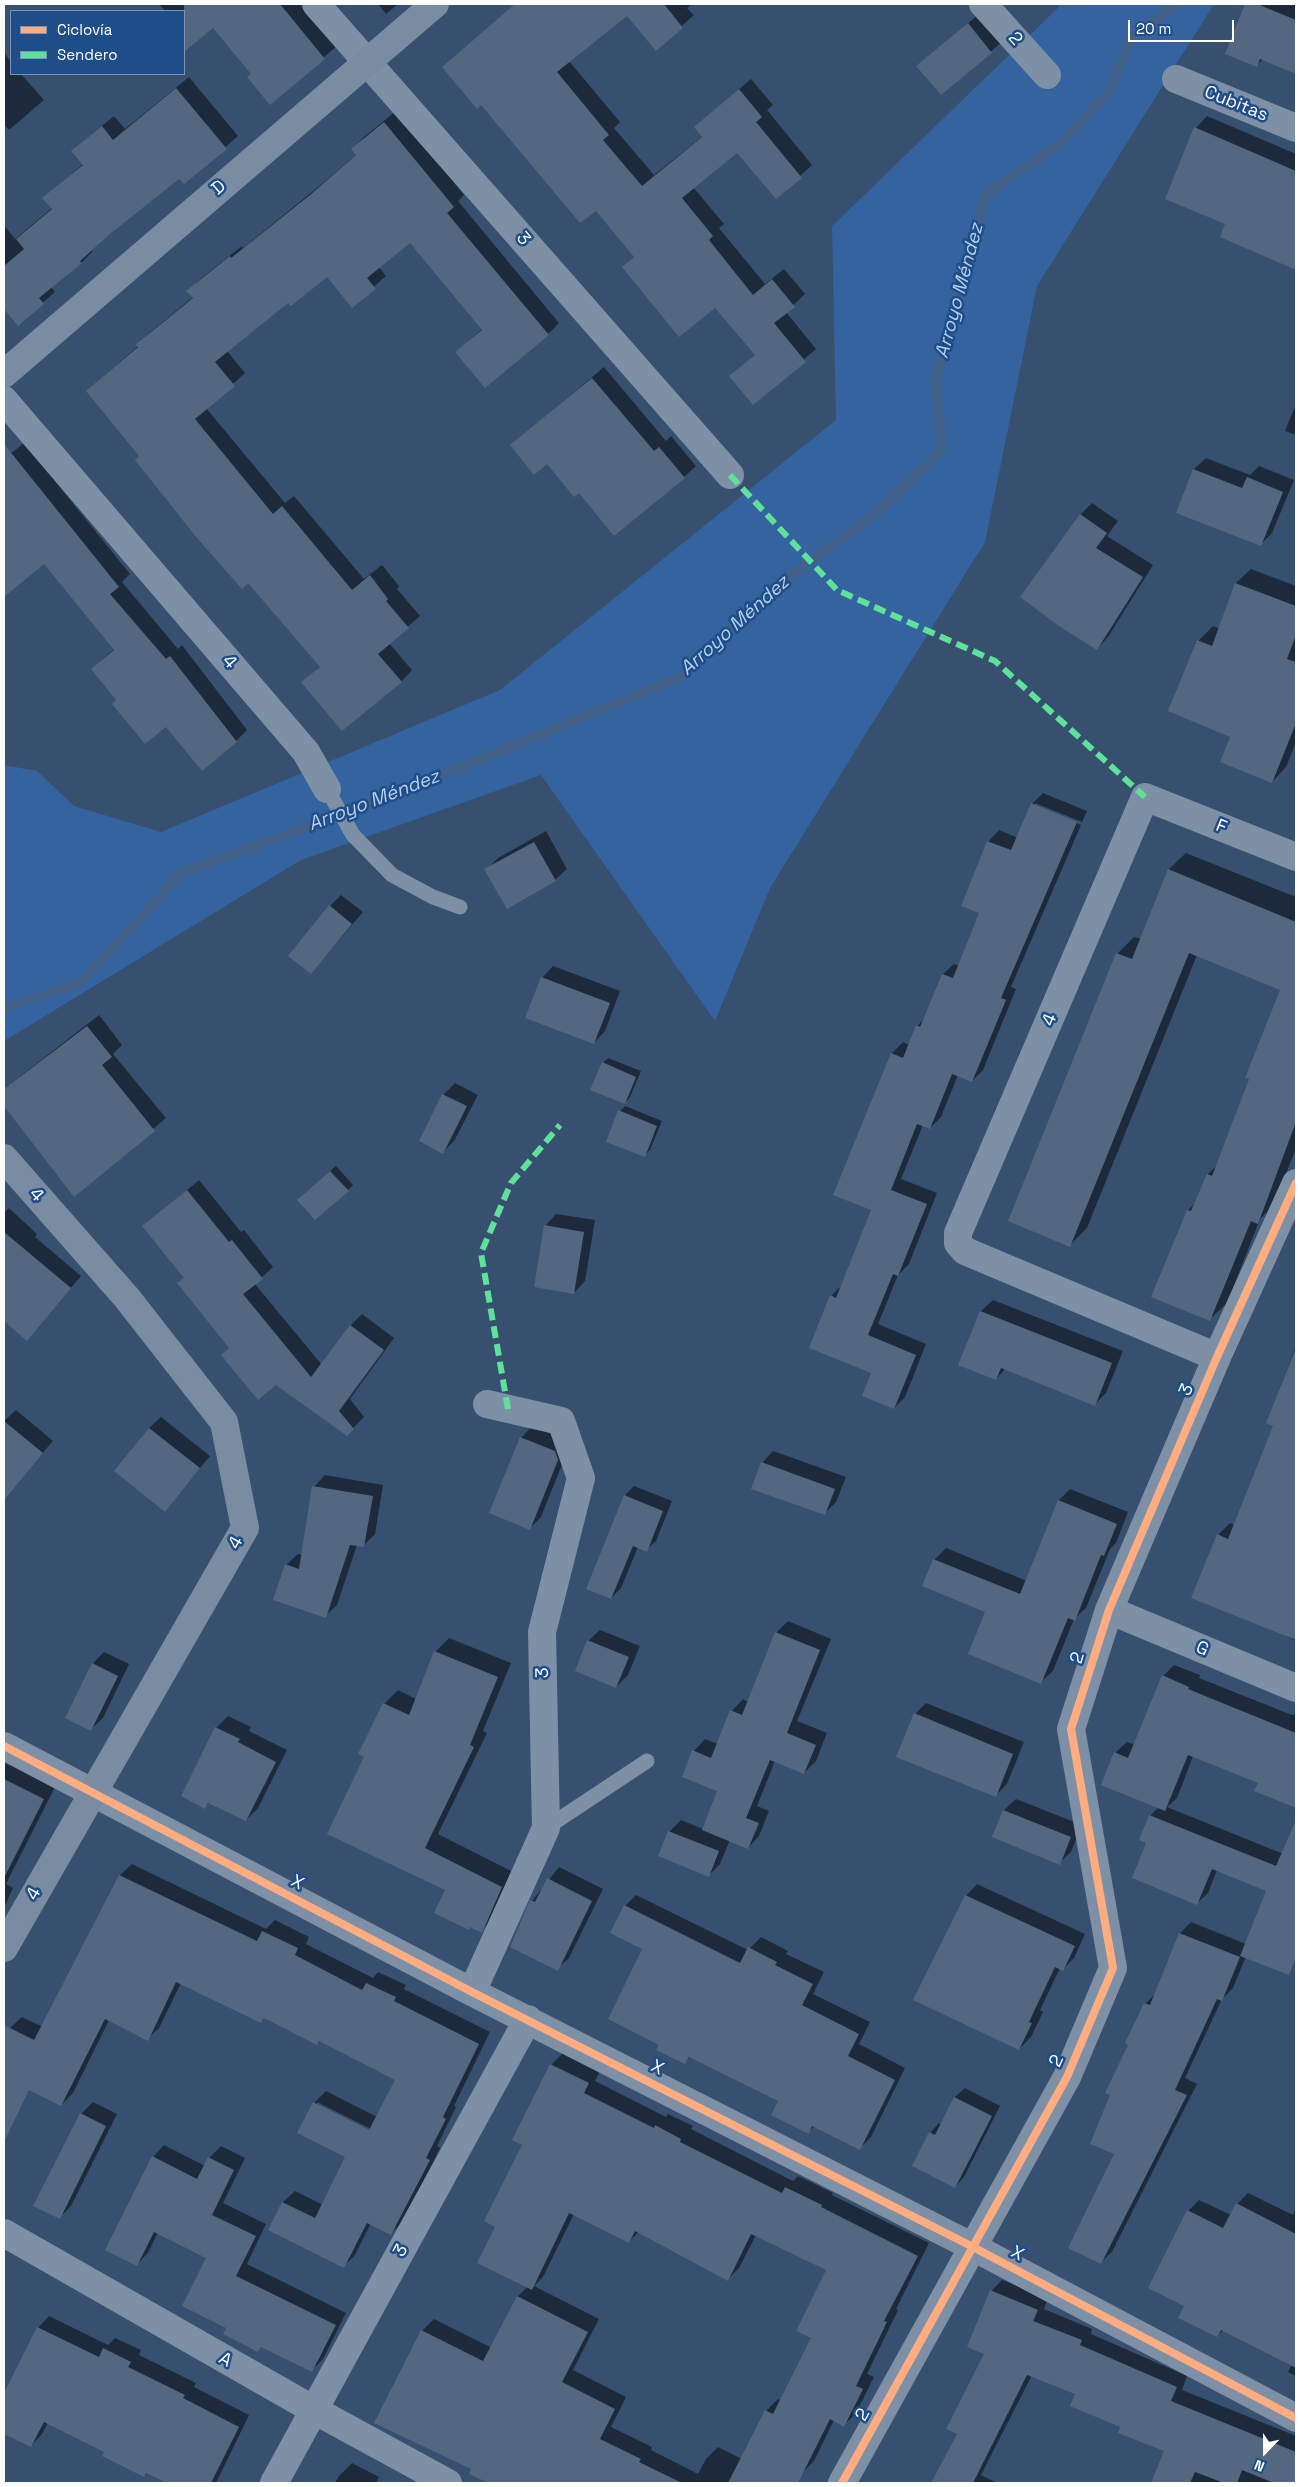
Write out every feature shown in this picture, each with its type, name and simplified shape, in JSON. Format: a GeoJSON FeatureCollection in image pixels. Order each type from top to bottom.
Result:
{"type":"FeatureCollection","features":[{"type":"Feature","properties":{"kind":"street","name":"3"},"geometry":{"type":"LineString","coordinates":[[316,4],[730,475]]}},
{"type":"Feature","properties":{"kind":"street","name":"D"},"geometry":{"type":"LineString","coordinates":[[4,374],[366,61],[435,4]]}},
{"type":"Feature","properties":{"kind":"street","name":"2"},"geometry":{"type":"LineString","coordinates":[[983,4],[1047,75]]}},
{"type":"Feature","properties":{"kind":"street","name":"Cubitas"},"geometry":{"type":"LineString","coordinates":[[1176,79],[1296,128]]}},
{"type":"Feature","properties":{"kind":"street","name":"4"},"geometry":{"type":"LineString","coordinates":[[4,400],[306,752],[327,789]]}},
{"type":"Feature","properties":{"kind":"street","name":"4"},"geometry":{"type":"LineString","coordinates":[[1145,797],[958,1233],[958,1243],[965,1251],[1217,1358]]}},
{"type":"Feature","properties":{"kind":"street","name":"F"},"geometry":{"type":"LineString","coordinates":[[1145,797],[1296,857]]}},
{"type":"Feature","properties":{"kind":"street","name":"4"},"geometry":{"type":"LineString","coordinates":[[4,1160],[127,1298],[224,1422],[244,1528],[4,1948]]}},
{"type":"Feature","properties":{"kind":"street","name":"3"},"geometry":{"type":"LineString","coordinates":[[1109,1610],[1217,1358],[1296,1183]]}},
{"type":"Feature","properties":{"kind":"street","name":"3"},"geometry":{"type":"LineString","coordinates":[[472,1992],[546,1828],[542,1632],[581,1478],[561,1421],[487,1404]]}},
{"type":"Feature","properties":{"kind":"street","name":"2"},"geometry":{"type":"LineString","coordinates":[[842,2483],[1067,2077],[1114,1968],[1071,1729],[1109,1610]]}},
{"type":"Feature","properties":{"kind":"street","name":"G"},"geometry":{"type":"LineString","coordinates":[[1109,1610],[1296,1688]]}},
{"type":"Feature","properties":{"kind":"street","name":"X"},"geometry":{"type":"LineString","coordinates":[[4,1746],[472,1992],[973,2247],[1296,2418]]}},
{"type":"Feature","properties":{"kind":"street","name":"3"},"geometry":{"type":"LineString","coordinates":[[274,2483],[528,2019]]}},
{"type":"Feature","properties":{"kind":"street","name":"A"},"geometry":{"type":"LineString","coordinates":[[4,2233],[314,2410],[448,2483]]}},
{"type":"Feature","properties":{"kind":"lane","name":"4"},"geometry":{"type":"LineString","coordinates":[[327,789],[353,835],[392,875],[433,897],[460,908]]}},
{"type":"Feature","properties":{"kind":"lane"},"geometry":{"type":"LineString","coordinates":[[546,1828],[647,1762]]}},
{"type":"Feature","properties":{"kind":"shaded area"},"geometry":{"type":"Polygon","coordinates":[[[1062,4],[1214,4],[1037,286],[985,542],[770,888],[715,1021],[541,775],[301,860],[4,1041],[4,765],[37,771],[74,806],[161,832],[500,690],[836,420],[832,226],[1062,4]]]}},
{"type":"Feature","properties":{"kind":"building"},"geometry":{"type":"Polygon","coordinates":[[[184,4],[280,4],[325,59],[270,105],[247,77],[251,74],[213,28],[185,51],[184,4]]]}},
{"type":"Feature","properties":{"kind":"building"},"geometry":{"type":"Polygon","coordinates":[[[515,4],[664,4],[683,28],[656,51],[627,16],[557,72],[609,135],[603,140],[642,186],[702,137],[694,127],[739,89],[762,117],[756,122],[802,178],[776,199],[737,153],[682,198],[713,236],[709,240],[753,295],[772,279],[795,307],[774,323],[806,362],[753,405],[729,376],[755,355],[715,308],[679,337],[622,267],[634,257],[596,211],[580,223],[481,105],[477,109],[442,67],[515,4]]]}},
{"type":"Feature","properties":{"kind":"building"},"geometry":{"type":"Polygon","coordinates":[[[1245,4],[1257,4],[1296,20],[1296,74],[1260,59],[1257,67],[1225,54],[1245,4]]]}},
{"type":"Feature","properties":{"kind":"building"},"geometry":{"type":"Polygon","coordinates":[[[968,23],[992,53],[941,95],[916,66],[968,23]]]}},
{"type":"Feature","properties":{"kind":"building"},"geometry":{"type":"Polygon","coordinates":[[[176,88],[227,149],[184,184],[179,179],[110,234],[80,261],[82,263],[39,298],[44,304],[18,326],[4,309],[4,266],[24,249],[16,239],[52,209],[42,198],[83,165],[71,151],[102,126],[113,140],[176,88]]]}},
{"type":"Feature","properties":{"kind":"building"},"geometry":{"type":"Polygon","coordinates":[[[384,122],[454,207],[447,213],[549,335],[485,388],[455,352],[482,330],[410,243],[367,278],[376,289],[352,308],[327,277],[291,306],[288,303],[215,362],[235,386],[195,419],[273,514],[282,506],[352,590],[370,575],[388,599],[386,601],[409,628],[378,654],[402,682],[342,731],[301,682],[320,667],[248,583],[242,589],[197,538],[135,460],[139,456],[86,391],[138,347],[135,345],[193,298],[186,291],[310,195],[356,155],[351,149],[384,122]]]}},
{"type":"Feature","properties":{"kind":"building"},"geometry":{"type":"Polygon","coordinates":[[[1194,127],[1296,171],[1296,270],[1220,237],[1225,224],[1165,199],[1194,127]]]}},
{"type":"Feature","properties":{"kind":"building"},"geometry":{"type":"Polygon","coordinates":[[[592,378],[654,451],[659,447],[685,478],[614,536],[579,493],[574,497],[547,464],[534,475],[510,445],[592,378]]]}},
{"type":"Feature","properties":{"kind":"building"},"geometry":{"type":"Polygon","coordinates":[[[4,444],[119,587],[110,594],[166,659],[170,656],[237,742],[202,771],[166,727],[145,744],[112,704],[116,700],[91,669],[114,650],[44,564],[4,597],[4,444]]]}},
{"type":"Feature","properties":{"kind":"building"},"geometry":{"type":"Polygon","coordinates":[[[1193,469],[1242,488],[1247,477],[1283,492],[1261,546],[1176,513],[1193,469]]]}},
{"type":"Feature","properties":{"kind":"building"},"geometry":{"type":"Polygon","coordinates":[[[1080,514],[1107,533],[1096,548],[1143,577],[1097,650],[1059,626],[1020,597],[1080,514]]]}},
{"type":"Feature","properties":{"kind":"building"},"geometry":{"type":"Polygon","coordinates":[[[1235,583],[1296,606],[1296,635],[1287,659],[1296,662],[1296,723],[1272,783],[1220,762],[1230,737],[1168,711],[1197,640],[1212,646],[1235,583]]]}},
{"type":"Feature","properties":{"kind":"building"},"geometry":{"type":"Polygon","coordinates":[[[1031,803],[1077,822],[1001,998],[1006,1000],[972,1082],[952,1074],[930,1129],[917,1124],[891,1190],[927,1204],[898,1276],[893,1274],[868,1335],[916,1355],[894,1409],[862,1396],[871,1373],[809,1348],[830,1295],[836,1298],[871,1210],[833,1195],[891,1053],[903,1058],[916,1025],[920,1027],[942,974],[953,978],[979,913],[961,906],[987,841],[1011,850],[1031,803]]]}},
{"type":"Feature","properties":{"kind":"building"},"geometry":{"type":"Polygon","coordinates":[[[534,842],[556,881],[507,909],[484,869],[534,842]]]}},
{"type":"Feature","properties":{"kind":"building"},"geometry":{"type":"Polygon","coordinates":[[[1168,869],[1296,922],[1296,1122],[1258,1224],[1251,1221],[1210,1321],[1151,1297],[1187,1210],[1191,1211],[1207,1174],[1212,1176],[1249,1079],[1245,1078],[1280,990],[1189,953],[1070,1247],[1008,1221],[1116,953],[1132,959],[1168,869]]]}},
{"type":"Feature","properties":{"kind":"building"},"geometry":{"type":"Polygon","coordinates":[[[329,905],[352,924],[311,974],[288,956],[329,905]]]}},
{"type":"Feature","properties":{"kind":"building"},"geometry":{"type":"Polygon","coordinates":[[[541,977],[610,1003],[594,1044],[525,1018],[541,977]]]}},
{"type":"Feature","properties":{"kind":"building"},"geometry":{"type":"Polygon","coordinates":[[[87,1026],[112,1057],[102,1065],[155,1131],[74,1197],[4,1106],[4,1089],[87,1026]]]}},
{"type":"Feature","properties":{"kind":"building"},"geometry":{"type":"Polygon","coordinates":[[[602,1062],[636,1077],[625,1104],[590,1090],[602,1062]]]}},
{"type":"Feature","properties":{"kind":"building"},"geometry":{"type":"Polygon","coordinates":[[[442,1094],[467,1106],[443,1154],[419,1141],[442,1094]]]}},
{"type":"Feature","properties":{"kind":"building"},"geometry":{"type":"Polygon","coordinates":[[[618,1110],[657,1126],[645,1157],[606,1142],[618,1110]]]}},
{"type":"Feature","properties":{"kind":"building"},"geometry":{"type":"Polygon","coordinates":[[[330,1171],[349,1191],[315,1220],[297,1200],[330,1171]]]}},
{"type":"Feature","properties":{"kind":"building"},"geometry":{"type":"Polygon","coordinates":[[[187,1190],[229,1242],[232,1240],[263,1279],[243,1294],[311,1377],[350,1325],[384,1350],[339,1411],[354,1429],[347,1436],[276,1385],[258,1400],[221,1355],[229,1348],[177,1283],[184,1278],[142,1226],[187,1190]]]}},
{"type":"Feature","properties":{"kind":"building"},"geometry":{"type":"Polygon","coordinates":[[[544,1225],[584,1232],[574,1294],[534,1287],[544,1225]]]}},
{"type":"Feature","properties":{"kind":"building"},"geometry":{"type":"Polygon","coordinates":[[[4,1232],[71,1288],[27,1341],[4,1321],[4,1232]]]}},
{"type":"Feature","properties":{"kind":"building"},"geometry":{"type":"Polygon","coordinates":[[[980,1311],[1112,1363],[1095,1406],[1001,1368],[996,1380],[958,1365],[980,1311]]]}},
{"type":"Feature","properties":{"kind":"building"},"geometry":{"type":"Polygon","coordinates":[[[1295,1350],[1296,1640],[1191,1598],[1217,1534],[1228,1539],[1273,1426],[1266,1423],[1295,1350]]]}},
{"type":"Feature","properties":{"kind":"building"},"geometry":{"type":"Polygon","coordinates":[[[4,1421],[43,1453],[4,1500],[4,1421]]]}},
{"type":"Feature","properties":{"kind":"building"},"geometry":{"type":"Polygon","coordinates":[[[149,1428],[200,1468],[165,1512],[114,1471],[149,1428]]]}},
{"type":"Feature","properties":{"kind":"building"},"geometry":{"type":"Polygon","coordinates":[[[520,1437],[555,1451],[558,1460],[530,1530],[489,1513],[520,1437]]]}},
{"type":"Feature","properties":{"kind":"building"},"geometry":{"type":"Polygon","coordinates":[[[761,1462],[835,1489],[825,1515],[751,1489],[761,1462]]]}},
{"type":"Feature","properties":{"kind":"building"},"geometry":{"type":"Polygon","coordinates":[[[312,1486],[373,1496],[364,1547],[350,1545],[326,1618],[273,1600],[285,1564],[299,1569],[312,1486]]]}},
{"type":"Feature","properties":{"kind":"building"},"geometry":{"type":"Polygon","coordinates":[[[624,1495],[663,1511],[647,1552],[633,1546],[611,1599],[586,1589],[624,1495]]]}},
{"type":"Feature","properties":{"kind":"building"},"geometry":{"type":"Polygon","coordinates":[[[1058,1500],[1117,1524],[1104,1556],[1101,1555],[1075,1621],[1068,1618],[1041,1684],[968,1654],[985,1612],[922,1586],[933,1559],[1020,1594],[1058,1500]]]}},
{"type":"Feature","properties":{"kind":"building"},"geometry":{"type":"Polygon","coordinates":[[[775,1632],[820,1650],[787,1733],[816,1745],[804,1774],[770,1760],[746,1818],[759,1823],[748,1849],[702,1830],[717,1791],[682,1777],[692,1750],[711,1758],[730,1710],[742,1715],[775,1632]]]}},
{"type":"Feature","properties":{"kind":"building"},"geometry":{"type":"Polygon","coordinates":[[[587,1640],[629,1657],[616,1688],[575,1671],[587,1640]]]}},
{"type":"Feature","properties":{"kind":"building"},"geometry":{"type":"Polygon","coordinates":[[[434,1651],[498,1677],[470,1745],[474,1747],[425,1848],[502,1887],[482,1933],[470,1927],[469,1930],[434,1913],[445,1890],[327,1834],[364,1757],[358,1754],[383,1703],[409,1715],[434,1651]]]}},
{"type":"Feature","properties":{"kind":"building"},"geometry":{"type":"Polygon","coordinates":[[[92,1663],[118,1676],[91,1731],[65,1718],[92,1663]]]}},
{"type":"Feature","properties":{"kind":"building"},"geometry":{"type":"Polygon","coordinates":[[[1162,1675],[1189,1687],[1188,1689],[1296,1733],[1296,1808],[1254,1791],[1258,1783],[1188,1755],[1165,1811],[1101,1785],[1114,1752],[1128,1758],[1162,1675]]]}},
{"type":"Feature","properties":{"kind":"building"},"geometry":{"type":"Polygon","coordinates":[[[914,1713],[1013,1754],[996,1797],[896,1757],[914,1713]]]}},
{"type":"Feature","properties":{"kind":"building"},"geometry":{"type":"Polygon","coordinates":[[[215,1727],[240,1739],[238,1742],[276,1762],[246,1821],[208,1803],[205,1809],[181,1796],[215,1727]]]}},
{"type":"Feature","properties":{"kind":"building"},"geometry":{"type":"Polygon","coordinates":[[[4,1779],[44,1799],[4,1878],[4,1779]]]}},
{"type":"Feature","properties":{"kind":"building"},"geometry":{"type":"Polygon","coordinates":[[[1003,1810],[1071,1837],[1060,1865],[992,1837],[1003,1810]]]}},
{"type":"Feature","properties":{"kind":"building"},"geometry":{"type":"Polygon","coordinates":[[[1149,1815],[1276,1866],[1296,1820],[1296,1957],[1289,1975],[1240,1956],[1266,1891],[1212,1869],[1197,1905],[1132,1878],[1146,1843],[1139,1840],[1149,1815]]]}},
{"type":"Feature","properties":{"kind":"building"},"geometry":{"type":"Polygon","coordinates":[[[668,1831],[719,1851],[709,1877],[658,1856],[668,1831]]]}},
{"type":"Feature","properties":{"kind":"building"},"geometry":{"type":"Polygon","coordinates":[[[119,1875],[257,1941],[262,1931],[298,1948],[295,1955],[362,1990],[366,1983],[396,1997],[394,2001],[479,2044],[443,2117],[446,2119],[426,2158],[430,2160],[391,2235],[367,2223],[344,2268],[268,2230],[282,2202],[315,2218],[345,2157],[297,2133],[313,2102],[369,2130],[395,2080],[319,2041],[317,2045],[264,2018],[261,2023],[176,1982],[148,2041],[105,2019],[61,2106],[29,2090],[4,2142],[4,2025],[34,2040],[119,1875]]]}},
{"type":"Feature","properties":{"kind":"building"},"geometry":{"type":"Polygon","coordinates":[[[547,1878],[592,1901],[558,1971],[510,1947],[530,1900],[535,1902],[547,1878]]]}},
{"type":"Feature","properties":{"kind":"building"},"geometry":{"type":"Polygon","coordinates":[[[965,1895],[1075,1946],[1063,1971],[1055,1967],[1029,2022],[1032,2023],[1019,2050],[913,2000],[965,1895]]]}},
{"type":"Feature","properties":{"kind":"building"},"geometry":{"type":"Polygon","coordinates":[[[624,1905],[740,1963],[748,1947],[777,1962],[775,1965],[813,1984],[802,2005],[859,2034],[848,2056],[895,2080],[860,2150],[812,2126],[809,2134],[771,2115],[778,2101],[689,2057],[685,2064],[656,2050],[659,2045],[608,2019],[642,1949],[610,1933],[624,1905]]]}},
{"type":"Feature","properties":{"kind":"building"},"geometry":{"type":"Polygon","coordinates":[[[1179,1933],[1240,1957],[1222,2001],[1217,1999],[1175,2090],[1187,2095],[1101,2264],[1068,2248],[1114,2154],[1090,2144],[1110,2095],[1105,2093],[1128,2045],[1125,2043],[1144,2003],[1150,2005],[1179,1933]]]}},
{"type":"Feature","properties":{"kind":"building"},"geometry":{"type":"Polygon","coordinates":[[[550,2064],[589,2083],[584,2093],[654,2128],[655,2125],[681,2139],[680,2142],[782,2193],[785,2187],[822,2205],[821,2207],[918,2256],[884,2321],[887,2322],[856,2386],[863,2389],[844,2427],[830,2419],[798,2483],[728,2483],[765,2410],[773,2414],[811,2338],[796,2331],[826,2270],[751,2234],[728,2281],[635,2231],[629,2243],[569,2213],[532,2290],[477,2263],[495,2227],[484,2221],[522,2145],[512,2140],[550,2064]]]}},
{"type":"Feature","properties":{"kind":"building"},"geometry":{"type":"Polygon","coordinates":[[[954,2097],[992,2116],[955,2188],[912,2166],[929,2132],[935,2135],[954,2097]]]}},
{"type":"Feature","properties":{"kind":"building"},"geometry":{"type":"Polygon","coordinates":[[[80,2113],[106,2126],[60,2219],[33,2206],[80,2113]]]}},
{"type":"Feature","properties":{"kind":"building"},"geometry":{"type":"Polygon","coordinates":[[[152,2156],[197,2179],[208,2157],[234,2170],[212,2215],[256,2236],[236,2276],[336,2325],[312,2372],[261,2347],[258,2352],[223,2334],[226,2328],[182,2306],[206,2258],[154,2232],[137,2266],[105,2250],[152,2156]]]}},
{"type":"Feature","properties":{"kind":"building"},"geometry":{"type":"Polygon","coordinates":[[[1236,2203],[1296,2234],[1296,2368],[1221,2330],[1217,2337],[1178,2318],[1184,2306],[1148,2288],[1187,2210],[1223,2228],[1236,2203]]]}},
{"type":"Feature","properties":{"kind":"building"},"geometry":{"type":"Polygon","coordinates":[[[990,2290],[1038,2310],[1033,2321],[1082,2340],[1080,2345],[1177,2387],[1171,2401],[1296,2452],[1296,2483],[1274,2483],[1242,2470],[1237,2483],[1224,2483],[1195,2472],[1190,2483],[1151,2483],[1164,2451],[1118,2433],[1120,2427],[1070,2406],[1075,2394],[1027,2375],[973,2483],[931,2483],[957,2434],[946,2429],[984,2354],[967,2347],[990,2290]]]}},
{"type":"Feature","properties":{"kind":"building"},"geometry":{"type":"Polygon","coordinates":[[[517,2296],[588,2332],[562,2382],[615,2409],[600,2439],[641,2459],[639,2462],[682,2483],[488,2483],[469,2474],[471,2469],[374,2423],[421,2330],[483,2361],[517,2296]]]}},
{"type":"Feature","properties":{"kind":"building"},"geometry":{"type":"Polygon","coordinates":[[[37,2327],[99,2357],[103,2348],[131,2362],[128,2367],[185,2395],[183,2398],[239,2427],[211,2483],[167,2483],[146,2473],[144,2477],[102,2456],[104,2452],[44,2422],[31,2447],[4,2434],[4,2393],[37,2327]]]}},
{"type":"Feature","properties":{"kind":"waterway","name":"Arroyo Méndez"},"geometry":{"type":"LineString","coordinates":[[4,1008],[81,983],[181,873],[371,804],[681,677],[778,584],[873,516],[942,450],[936,380],[957,289],[986,194],[1060,144],[1110,90],[1131,39],[1176,4]]}},
{"type":"Feature","properties":{"kind":"marked path"},"geometry":{"type":"LineString","coordinates":[[730,475],[837,590],[995,661],[1145,797]]}},
{"type":"Feature","properties":{"kind":"marked path"},"geometry":{"type":"LineString","coordinates":[[508,1409],[481,1253],[511,1183],[560,1125]]}},
{"type":"Feature","properties":{"kind":"cycle path"},"geometry":{"type":"LineString","coordinates":[[842,2483],[1067,2077],[1113,1968],[1071,1729],[1109,1610],[1217,1357],[1296,1183]]}},
{"type":"Feature","properties":{"kind":"cycle path"},"geometry":{"type":"LineString","coordinates":[[4,1746],[472,1992],[973,2247],[1296,2418]]}}]}
